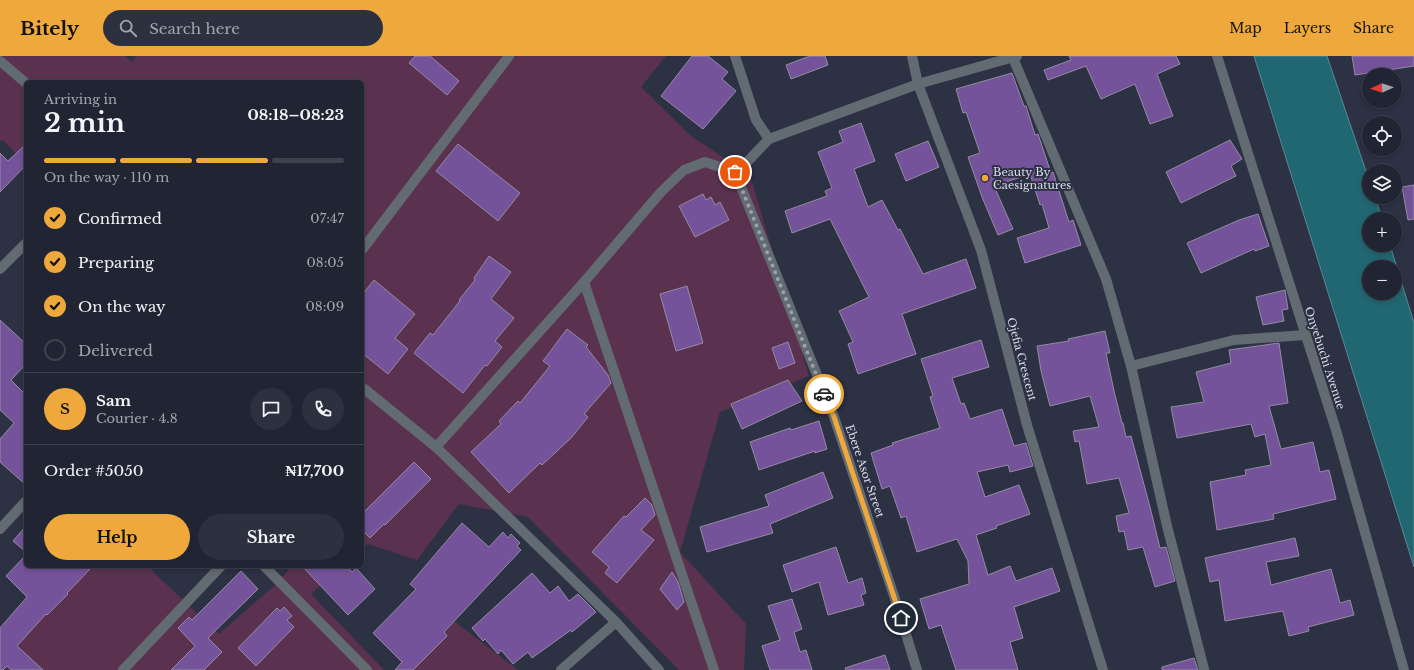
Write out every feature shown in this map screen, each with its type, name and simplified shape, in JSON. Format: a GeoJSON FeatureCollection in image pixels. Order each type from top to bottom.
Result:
{"type":"FeatureCollection","features":[{"type":"Feature","properties":{"kind":"street"},"geometry":{"type":"LineString","coordinates":[[364,247],[509,56]]}},
{"type":"Feature","properties":{"kind":"street"},"geometry":{"type":"LineString","coordinates":[[735,56],[756,120],[769,139]]}},
{"type":"Feature","properties":{"kind":"street","name":"Ojefia Crescent"},"geometry":{"type":"LineString","coordinates":[[912,56],[918,84],[981,250],[1027,425],[1103,670]]}},
{"type":"Feature","properties":{"kind":"street","name":"Onyebuchi Avenue"},"geometry":{"type":"LineString","coordinates":[[1217,56],[1336,430],[1404,670]]}},
{"type":"Feature","properties":{"kind":"street"},"geometry":{"type":"LineString","coordinates":[[436,447],[584,282],[661,192],[684,170],[705,162],[735,172],[769,139],[918,84],[1015,57],[1106,279],[1131,366],[1168,526],[1204,669]]}},
{"type":"Feature","properties":{"kind":"street"},"geometry":{"type":"LineString","coordinates":[[0,61],[24,81]]}},
{"type":"Feature","properties":{"kind":"street","name":"Ebere Asor Street"},"geometry":{"type":"LineString","coordinates":[[735,172],[834,417],[898,605],[917,670]]}},
{"type":"Feature","properties":{"kind":"street"},"geometry":{"type":"LineString","coordinates":[[0,269],[24,245]]}},
{"type":"Feature","properties":{"kind":"street"},"geometry":{"type":"LineString","coordinates":[[584,282],[714,670]]}},
{"type":"Feature","properties":{"kind":"street"},"geometry":{"type":"LineString","coordinates":[[1131,366],[1234,340],[1305,335]]}},
{"type":"Feature","properties":{"kind":"street"},"geometry":{"type":"LineString","coordinates":[[364,389],[436,447],[616,622],[659,670]]}},
{"type":"Feature","properties":{"kind":"street"},"geometry":{"type":"LineString","coordinates":[[0,529],[24,503]]}},
{"type":"Feature","properties":{"kind":"street"},"geometry":{"type":"LineString","coordinates":[[123,670],[219,568]]}},
{"type":"Feature","properties":{"kind":"street"},"geometry":{"type":"LineString","coordinates":[[266,568],[367,670]]}},
{"type":"Feature","properties":{"kind":"street"},"geometry":{"type":"LineString","coordinates":[[561,670],[616,622]]}},
{"type":"Feature","properties":{"kind":"shaded area"},"geometry":{"type":"Polygon","coordinates":[[[0,56],[125,56],[132,62],[136,56],[666,56],[641,87],[691,136],[750,175],[809,376],[720,412],[680,552],[746,624],[744,670],[679,670],[528,517],[459,504],[417,560],[368,544],[364,547],[364,80],[24,80],[24,163],[3,140],[0,141],[0,56]]]}},
{"type":"Feature","properties":{"kind":"shaded area"},"geometry":{"type":"Polygon","coordinates":[[[1254,56],[1327,56],[1364,164],[1362,164],[1362,204],[1377,204],[1380,212],[1362,212],[1362,252],[1392,252],[1395,260],[1362,260],[1362,300],[1402,300],[1402,284],[1414,323],[1414,567],[1254,56]]]}},
{"type":"Feature","properties":{"kind":"shaded area"},"geometry":{"type":"Polygon","coordinates":[[[86,568],[149,568],[219,634],[276,584],[290,568],[340,568],[311,594],[384,670],[8,670],[0,662],[86,568]]]}},
{"type":"Feature","properties":{"kind":"shaded area"},"geometry":{"type":"Polygon","coordinates":[[[454,621],[518,670],[406,670],[454,621]]]}},
{"type":"Feature","properties":{"kind":"building"},"geometry":{"type":"Polygon","coordinates":[[[415,56],[430,56],[459,81],[447,95],[409,63],[415,56]]]}},
{"type":"Feature","properties":{"kind":"building"},"geometry":{"type":"Polygon","coordinates":[[[692,56],[708,56],[728,72],[722,79],[736,91],[703,129],[661,96],[692,56]]]}},
{"type":"Feature","properties":{"kind":"building"},"geometry":{"type":"Polygon","coordinates":[[[810,56],[825,56],[828,65],[791,79],[786,65],[810,56]]]}},
{"type":"Feature","properties":{"kind":"building"},"geometry":{"type":"Polygon","coordinates":[[[1069,56],[1176,56],[1180,64],[1157,74],[1173,116],[1150,124],[1135,84],[1101,99],[1086,66],[1048,80],[1044,70],[1071,60],[1069,56]]]}},
{"type":"Feature","properties":{"kind":"building"},"geometry":{"type":"Polygon","coordinates":[[[1352,56],[1414,56],[1414,66],[1401,68],[1362,68],[1362,74],[1355,75],[1352,56]]]}},
{"type":"Feature","properties":{"kind":"building"},"geometry":{"type":"Polygon","coordinates":[[[1012,73],[1024,106],[1026,106],[1035,135],[1038,134],[1051,173],[1053,172],[1069,222],[1073,220],[1081,245],[1025,263],[1017,238],[1049,228],[1042,204],[1040,205],[1030,174],[994,186],[1013,229],[998,235],[982,197],[968,157],[980,153],[966,112],[963,113],[956,89],[1012,73]]]}},
{"type":"Feature","properties":{"kind":"building"},"geometry":{"type":"Polygon","coordinates":[[[861,123],[875,161],[854,169],[868,207],[882,200],[898,230],[900,229],[923,274],[966,259],[976,288],[902,314],[916,354],[858,374],[848,344],[853,342],[839,311],[869,297],[830,219],[792,233],[785,211],[827,196],[825,191],[832,188],[818,152],[843,142],[839,131],[861,123]]]}},
{"type":"Feature","properties":{"kind":"building"},"geometry":{"type":"Polygon","coordinates":[[[1230,140],[1242,159],[1231,166],[1236,176],[1181,203],[1166,172],[1230,140]]]}},
{"type":"Feature","properties":{"kind":"building"},"geometry":{"type":"Polygon","coordinates":[[[928,141],[939,167],[906,181],[895,154],[928,141]]]}},
{"type":"Feature","properties":{"kind":"building"},"geometry":{"type":"Polygon","coordinates":[[[458,144],[520,193],[498,221],[436,171],[458,144]]]}},
{"type":"Feature","properties":{"kind":"building"},"geometry":{"type":"Polygon","coordinates":[[[24,146],[24,167],[0,192],[0,153],[8,161],[24,146]]]}},
{"type":"Feature","properties":{"kind":"building"},"geometry":{"type":"Polygon","coordinates":[[[1414,185],[1414,219],[1408,220],[1402,187],[1414,185]]]}},
{"type":"Feature","properties":{"kind":"building"},"geometry":{"type":"Polygon","coordinates":[[[703,194],[706,200],[711,197],[715,205],[720,202],[729,220],[695,237],[679,206],[703,194]]]}},
{"type":"Feature","properties":{"kind":"building"},"geometry":{"type":"Polygon","coordinates":[[[1258,214],[1269,246],[1255,251],[1254,249],[1201,273],[1187,243],[1239,220],[1258,214]]]}},
{"type":"Feature","properties":{"kind":"building"},"geometry":{"type":"Polygon","coordinates":[[[489,256],[511,272],[491,299],[514,318],[495,341],[502,347],[487,366],[485,365],[463,393],[414,353],[430,333],[433,335],[460,301],[459,300],[475,280],[474,278],[489,256]]]}},
{"type":"Feature","properties":{"kind":"building"},"geometry":{"type":"Polygon","coordinates":[[[374,280],[415,314],[395,338],[408,349],[388,374],[364,355],[364,292],[374,280]]]}},
{"type":"Feature","properties":{"kind":"building"},"geometry":{"type":"Polygon","coordinates":[[[687,286],[703,343],[676,351],[660,294],[687,286]]]}},
{"type":"Feature","properties":{"kind":"building"},"geometry":{"type":"Polygon","coordinates":[[[1285,290],[1288,309],[1282,310],[1284,321],[1263,325],[1256,297],[1285,290]]]}},
{"type":"Feature","properties":{"kind":"building"},"geometry":{"type":"Polygon","coordinates":[[[0,320],[24,342],[24,366],[11,380],[24,393],[24,483],[0,462],[0,439],[14,423],[0,410],[0,320]]]}},
{"type":"Feature","properties":{"kind":"building"},"geometry":{"type":"Polygon","coordinates":[[[567,329],[588,345],[586,347],[608,375],[611,383],[584,414],[588,417],[571,438],[542,465],[540,463],[509,493],[471,452],[501,424],[499,421],[518,401],[520,403],[550,366],[543,361],[567,329]]]}},
{"type":"Feature","properties":{"kind":"building"},"geometry":{"type":"Polygon","coordinates":[[[1105,331],[1110,353],[1106,353],[1122,423],[1126,437],[1131,436],[1160,548],[1166,547],[1175,581],[1155,587],[1143,547],[1128,550],[1124,531],[1119,532],[1116,516],[1129,513],[1119,478],[1087,484],[1079,441],[1075,442],[1073,431],[1099,427],[1090,396],[1050,406],[1041,371],[1037,346],[1069,341],[1068,339],[1105,331]]]}},
{"type":"Feature","properties":{"kind":"building"},"geometry":{"type":"Polygon","coordinates":[[[981,340],[989,367],[952,378],[961,404],[964,403],[970,419],[1002,409],[1014,446],[1026,443],[1033,466],[1010,472],[1008,465],[977,472],[985,497],[1019,485],[1030,514],[976,535],[988,575],[1010,566],[1016,581],[1052,568],[1060,591],[1014,607],[1023,638],[1010,642],[1018,670],[956,670],[941,625],[929,629],[920,599],[969,584],[968,561],[957,539],[917,552],[906,516],[901,518],[890,486],[882,489],[871,453],[893,445],[892,443],[940,428],[930,397],[933,396],[921,359],[981,340]]]}},
{"type":"Feature","properties":{"kind":"building"},"geometry":{"type":"Polygon","coordinates":[[[788,342],[795,363],[779,369],[772,348],[788,342]]]}},
{"type":"Feature","properties":{"kind":"building"},"geometry":{"type":"Polygon","coordinates":[[[1279,343],[1288,403],[1269,406],[1281,449],[1313,442],[1320,472],[1329,470],[1336,499],[1273,514],[1274,519],[1217,530],[1210,482],[1246,475],[1245,470],[1271,465],[1265,434],[1255,437],[1251,424],[1177,438],[1171,407],[1204,402],[1196,372],[1231,363],[1229,350],[1279,343]]]}},
{"type":"Feature","properties":{"kind":"building"},"geometry":{"type":"Polygon","coordinates":[[[788,380],[802,401],[742,429],[731,404],[788,380]]]}},
{"type":"Feature","properties":{"kind":"building"},"geometry":{"type":"Polygon","coordinates":[[[819,421],[827,449],[815,453],[815,451],[759,470],[750,442],[790,428],[791,430],[819,421]]]}},
{"type":"Feature","properties":{"kind":"building"},"geometry":{"type":"Polygon","coordinates":[[[414,462],[431,479],[370,538],[364,532],[364,512],[414,462]]]}},
{"type":"Feature","properties":{"kind":"building"},"geometry":{"type":"Polygon","coordinates":[[[823,472],[833,498],[770,524],[773,533],[707,552],[700,527],[769,506],[765,495],[823,472]]]}},
{"type":"Feature","properties":{"kind":"building"},"geometry":{"type":"Polygon","coordinates":[[[645,498],[652,505],[655,515],[641,530],[654,540],[617,583],[605,573],[609,567],[592,552],[624,516],[626,517],[645,498]]]}},
{"type":"Feature","properties":{"kind":"building"},"geometry":{"type":"Polygon","coordinates":[[[462,523],[489,547],[503,532],[508,538],[511,534],[520,543],[517,546],[521,550],[444,632],[447,636],[413,670],[395,670],[402,662],[373,633],[416,589],[410,584],[462,523]]]}},
{"type":"Feature","properties":{"kind":"building"},"geometry":{"type":"Polygon","coordinates":[[[24,528],[24,550],[13,541],[24,528]]]}},
{"type":"Feature","properties":{"kind":"building"},"geometry":{"type":"Polygon","coordinates":[[[1295,538],[1299,556],[1266,562],[1271,585],[1331,569],[1340,603],[1350,600],[1354,615],[1308,627],[1309,631],[1289,636],[1283,611],[1225,621],[1219,580],[1210,582],[1205,558],[1295,538]]]}},
{"type":"Feature","properties":{"kind":"building"},"geometry":{"type":"Polygon","coordinates":[[[836,547],[848,583],[862,578],[866,593],[861,595],[864,605],[828,615],[819,582],[792,592],[783,565],[836,547]]]}},
{"type":"Feature","properties":{"kind":"building"},"geometry":{"type":"Polygon","coordinates":[[[24,557],[24,568],[91,568],[17,646],[43,670],[12,670],[7,666],[3,670],[0,670],[0,628],[27,597],[6,576],[24,557]]]}},
{"type":"Feature","properties":{"kind":"building"},"geometry":{"type":"Polygon","coordinates":[[[304,568],[349,568],[352,572],[356,568],[375,589],[348,615],[304,568]]]}},
{"type":"Feature","properties":{"kind":"building"},"geometry":{"type":"Polygon","coordinates":[[[241,571],[258,589],[208,638],[222,652],[204,670],[171,670],[195,646],[178,628],[189,617],[192,620],[241,571]]]}},
{"type":"Feature","properties":{"kind":"building"},"geometry":{"type":"Polygon","coordinates":[[[672,572],[678,582],[684,602],[677,610],[660,589],[672,572]]]}},
{"type":"Feature","properties":{"kind":"building"},"geometry":{"type":"Polygon","coordinates":[[[532,573],[550,593],[558,586],[569,601],[578,594],[596,612],[572,632],[571,630],[532,658],[528,652],[513,664],[501,650],[498,654],[485,639],[483,641],[472,628],[532,573]]]}},
{"type":"Feature","properties":{"kind":"building"},"geometry":{"type":"Polygon","coordinates":[[[792,599],[802,629],[794,632],[800,652],[806,650],[812,670],[770,670],[762,646],[780,640],[768,606],[792,599]]]}},
{"type":"Feature","properties":{"kind":"building"},"geometry":{"type":"Polygon","coordinates":[[[284,607],[292,616],[287,620],[294,627],[256,666],[238,648],[277,608],[280,611],[284,607]]]}},
{"type":"Feature","properties":{"kind":"building"},"geometry":{"type":"Polygon","coordinates":[[[885,655],[890,670],[846,670],[845,668],[885,655]]]}},
{"type":"Feature","properties":{"kind":"building"},"geometry":{"type":"Polygon","coordinates":[[[1194,658],[1198,670],[1162,670],[1162,667],[1194,658]]]}},
{"type":"Feature","properties":{"kind":"way so far"},"geometry":{"type":"LineString","coordinates":[[735,172],[824,394]]}},
{"type":"Feature","properties":{"kind":"place","name":"Beauty By Caesignatures"},"geometry":{"type":"Point","coordinates":[985,178]}},
{"type":"Feature","properties":{"kind":"route"},"geometry":{"type":"LineString","coordinates":[[824,394],[834,417],[898,605],[901,618]]}}]}
